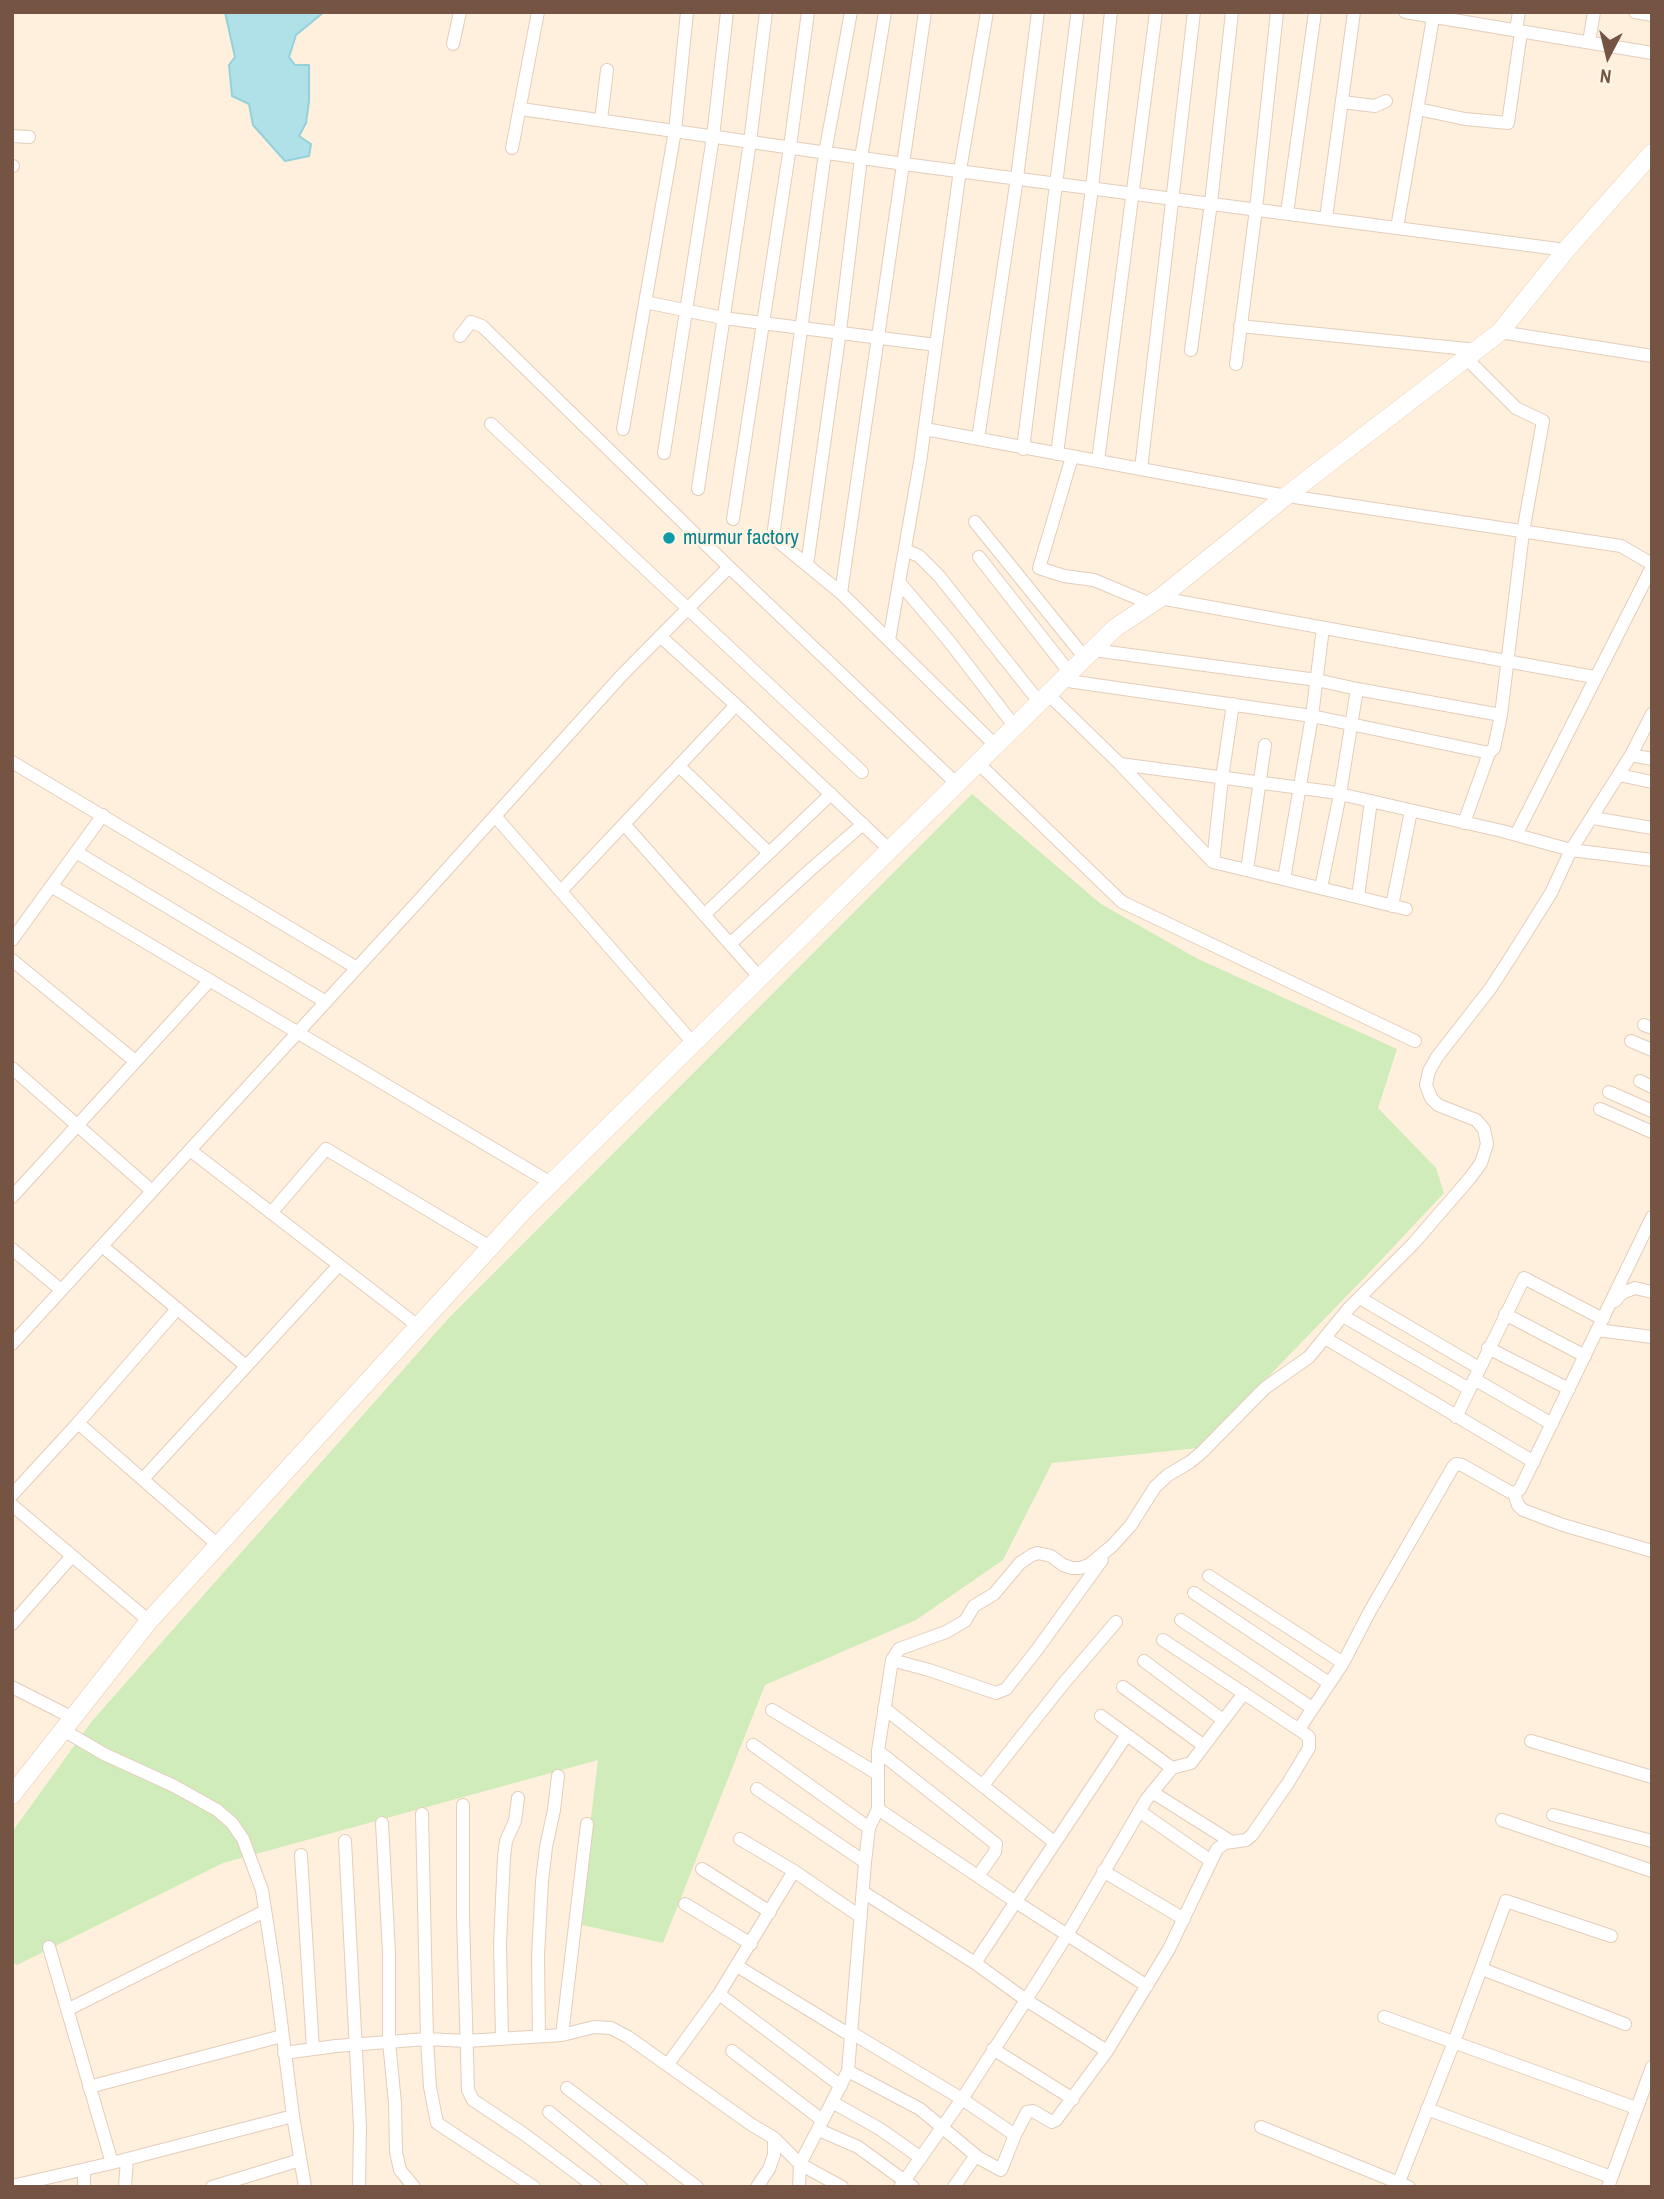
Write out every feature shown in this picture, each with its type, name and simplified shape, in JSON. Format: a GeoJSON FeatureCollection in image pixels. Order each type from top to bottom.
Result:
{"type":"FeatureCollection","features":[{"type":"Feature","properties":{"kind":"street"},"geometry":{"type":"LineString","coordinates":[[453,44],[460,12]]}},
{"type":"Feature","properties":{"kind":"street"},"geometry":{"type":"LineString","coordinates":[[512,148],[538,12]]}},
{"type":"Feature","properties":{"kind":"street"},"geometry":{"type":"LineString","coordinates":[[622,429],[675,131],[687,12]]}},
{"type":"Feature","properties":{"kind":"street"},"geometry":{"type":"LineString","coordinates":[[664,453],[713,136],[727,12]]}},
{"type":"Feature","properties":{"kind":"street"},"geometry":{"type":"LineString","coordinates":[[698,489],[750,142],[766,12]]}},
{"type":"Feature","properties":{"kind":"street"},"geometry":{"type":"LineString","coordinates":[[733,519],[808,12]]}},
{"type":"Feature","properties":{"kind":"street"},"geometry":{"type":"LineString","coordinates":[[851,12],[825,152],[773,537],[841,593],[996,746]]}},
{"type":"Feature","properties":{"kind":"street"},"geometry":{"type":"LineString","coordinates":[[807,565],[861,158],[885,12]]}},
{"type":"Feature","properties":{"kind":"street"},"geometry":{"type":"LineString","coordinates":[[841,593],[925,12]]}},
{"type":"Feature","properties":{"kind":"street"},"geometry":{"type":"LineString","coordinates":[[889,640],[925,429],[960,170],[987,12]]}},
{"type":"Feature","properties":{"kind":"street"},"geometry":{"type":"LineString","coordinates":[[978,439],[1017,178],[1038,12]]}},
{"type":"Feature","properties":{"kind":"street"},"geometry":{"type":"LineString","coordinates":[[1057,454],[1092,188],[1111,12]]}},
{"type":"Feature","properties":{"kind":"street"},"geometry":{"type":"LineString","coordinates":[[1098,461],[1156,12]]}},
{"type":"Feature","properties":{"kind":"street"},"geometry":{"type":"LineString","coordinates":[[1141,469],[1195,12]]}},
{"type":"Feature","properties":{"kind":"street"},"geometry":{"type":"LineString","coordinates":[[1191,350],[1211,203],[1232,12]]}},
{"type":"Feature","properties":{"kind":"street"},"geometry":{"type":"LineString","coordinates":[[1236,363],[1277,12]]}},
{"type":"Feature","properties":{"kind":"street"},"geometry":{"type":"LineString","coordinates":[[1287,213],[1315,12]]}},
{"type":"Feature","properties":{"kind":"street"},"geometry":{"type":"LineString","coordinates":[[1326,218],[1354,12]]}},
{"type":"Feature","properties":{"kind":"street"},"geometry":{"type":"LineString","coordinates":[[1405,12],[1474,18],[1516,30],[1652,53]]}},
{"type":"Feature","properties":{"kind":"street"},"geometry":{"type":"LineString","coordinates":[[1516,30],[1519,12]]}},
{"type":"Feature","properties":{"kind":"street"},"geometry":{"type":"LineString","coordinates":[[1589,42],[1594,12]]}},
{"type":"Feature","properties":{"kind":"street"},"geometry":{"type":"LineString","coordinates":[[1635,12],[1652,15]]}},
{"type":"Feature","properties":{"kind":"street"},"geometry":{"type":"LineString","coordinates":[[1397,228],[1434,15]]}},
{"type":"Feature","properties":{"kind":"street"},"geometry":{"type":"LineString","coordinates":[[1023,448],[1077,16]]}},
{"type":"Feature","properties":{"kind":"street"},"geometry":{"type":"LineString","coordinates":[[1418,109],[1465,119],[1508,122],[1521,32],[1516,30]]}},
{"type":"Feature","properties":{"kind":"street"},"geometry":{"type":"LineString","coordinates":[[601,120],[607,70]]}},
{"type":"Feature","properties":{"kind":"street"},"geometry":{"type":"LineString","coordinates":[[1342,102],[1375,106],[1386,102]]}},
{"type":"Feature","properties":{"kind":"street"},"geometry":{"type":"LineString","coordinates":[[521,108],[904,164],[1566,250]]}},
{"type":"Feature","properties":{"kind":"street"},"geometry":{"type":"LineString","coordinates":[[12,136],[29,137]]}},
{"type":"Feature","properties":{"kind":"street"},"geometry":{"type":"LineString","coordinates":[[12,1795],[149,1621],[551,1183],[1115,628],[1156,601],[1286,496],[1500,332],[1566,250],[1652,153]]}},
{"type":"Feature","properties":{"kind":"street"},"geometry":{"type":"LineString","coordinates":[[645,302],[723,318],[936,345]]}},
{"type":"Feature","properties":{"kind":"street"},"geometry":{"type":"LineString","coordinates":[[460,336],[471,322],[482,326],[957,784]]}},
{"type":"Feature","properties":{"kind":"street"},"geometry":{"type":"LineString","coordinates":[[1240,326],[1472,354],[1516,408],[1543,421],[1523,532],[1501,715],[1494,748],[1489,754],[1464,823]]}},
{"type":"Feature","properties":{"kind":"street"},"geometry":{"type":"LineString","coordinates":[[1500,332],[1652,356]]}},
{"type":"Feature","properties":{"kind":"street"},"geometry":{"type":"LineString","coordinates":[[491,424],[862,772]]}},
{"type":"Feature","properties":{"kind":"street"},"geometry":{"type":"LineString","coordinates":[[925,429],[1286,496],[1621,547],[1652,566],[1517,835]]}},
{"type":"Feature","properties":{"kind":"street"},"geometry":{"type":"LineString","coordinates":[[1072,457],[1039,568],[1064,576],[1094,580],[1156,601],[1594,677]]}},
{"type":"Feature","properties":{"kind":"street"},"geometry":{"type":"LineString","coordinates":[[975,522],[1089,654],[1317,680],[1357,690],[1501,715]]}},
{"type":"Feature","properties":{"kind":"street"},"geometry":{"type":"LineString","coordinates":[[905,550],[919,556],[939,576],[1044,699],[1120,764],[1213,862],[1406,909]]}},
{"type":"Feature","properties":{"kind":"street"},"geometry":{"type":"LineString","coordinates":[[979,557],[1065,676],[1352,723],[1489,754]]}},
{"type":"Feature","properties":{"kind":"street"},"geometry":{"type":"LineString","coordinates":[[12,1344],[622,675],[729,567]]}},
{"type":"Feature","properties":{"kind":"street"},"geometry":{"type":"LineString","coordinates":[[899,582],[949,641],[1015,727]]}},
{"type":"Feature","properties":{"kind":"street"},"geometry":{"type":"LineString","coordinates":[[1284,879],[1301,788],[1323,628]]}},
{"type":"Feature","properties":{"kind":"street"},"geometry":{"type":"LineString","coordinates":[[660,636],[890,850]]}},
{"type":"Feature","properties":{"kind":"street"},"geometry":{"type":"LineString","coordinates":[[1321,888],[1357,690]]}},
{"type":"Feature","properties":{"kind":"street"},"geometry":{"type":"LineString","coordinates":[[561,891],[736,705]]}},
{"type":"Feature","properties":{"kind":"street"},"geometry":{"type":"LineString","coordinates":[[1213,862],[1233,705]]}},
{"type":"Feature","properties":{"kind":"street"},"geometry":{"type":"LineString","coordinates":[[892,1660],[996,1693],[1006,1689],[1112,1546],[1131,1525],[1155,1487],[1196,1457],[1265,1388],[1309,1357],[1343,1316],[1413,1244],[1481,1163],[1487,1144],[1484,1129],[1476,1120],[1438,1105],[1431,1098],[1426,1085],[1429,1071],[1514,952],[1550,893],[1571,850],[1631,755],[1652,714]]}},
{"type":"Feature","properties":{"kind":"street"},"geometry":{"type":"LineString","coordinates":[[1247,870],[1265,745]]}},
{"type":"Feature","properties":{"kind":"street"},"geometry":{"type":"LineString","coordinates":[[1631,755],[1652,759]]}},
{"type":"Feature","properties":{"kind":"street"},"geometry":{"type":"LineString","coordinates":[[12,762],[357,968]]}},
{"type":"Feature","properties":{"kind":"street"},"geometry":{"type":"LineString","coordinates":[[978,763],[1122,902],[1415,1041]]}},
{"type":"Feature","properties":{"kind":"street"},"geometry":{"type":"LineString","coordinates":[[1120,764],[1340,794],[1571,850],[1652,860]]}},
{"type":"Feature","properties":{"kind":"street"},"geometry":{"type":"LineString","coordinates":[[679,766],[769,853]]}},
{"type":"Feature","properties":{"kind":"street"},"geometry":{"type":"LineString","coordinates":[[1619,775],[1652,782]]}},
{"type":"Feature","properties":{"kind":"street"},"geometry":{"type":"LineString","coordinates":[[704,915],[831,794]]}},
{"type":"Feature","properties":{"kind":"street"},"geometry":{"type":"LineString","coordinates":[[1358,897],[1371,801]]}},
{"type":"Feature","properties":{"kind":"street"},"geometry":{"type":"LineString","coordinates":[[1392,906],[1411,811]]}},
{"type":"Feature","properties":{"kind":"street"},"geometry":{"type":"LineString","coordinates":[[12,940],[103,815]]}},
{"type":"Feature","properties":{"kind":"street"},"geometry":{"type":"LineString","coordinates":[[495,816],[693,1043]]}},
{"type":"Feature","properties":{"kind":"street"},"geometry":{"type":"LineString","coordinates":[[1593,817],[1652,828]]}},
{"type":"Feature","properties":{"kind":"street"},"geometry":{"type":"LineString","coordinates":[[624,824],[760,978]]}},
{"type":"Feature","properties":{"kind":"street"},"geometry":{"type":"LineString","coordinates":[[730,944],[863,824]]}},
{"type":"Feature","properties":{"kind":"street"},"geometry":{"type":"LineString","coordinates":[[76,852],[326,1002]]}},
{"type":"Feature","properties":{"kind":"street"},"geometry":{"type":"LineString","coordinates":[[51,886],[551,1183]]}},
{"type":"Feature","properties":{"kind":"street"},"geometry":{"type":"LineString","coordinates":[[12,960],[135,1061]]}},
{"type":"Feature","properties":{"kind":"street"},"geometry":{"type":"LineString","coordinates":[[12,1197],[210,980]]}},
{"type":"Feature","properties":{"kind":"street"},"geometry":{"type":"LineString","coordinates":[[1630,1041],[1652,1050]]}},
{"type":"Feature","properties":{"kind":"street"},"geometry":{"type":"LineString","coordinates":[[12,1068],[152,1191]]}},
{"type":"Feature","properties":{"kind":"street"},"geometry":{"type":"LineString","coordinates":[[1609,1092],[1652,1111]]}},
{"type":"Feature","properties":{"kind":"street"},"geometry":{"type":"LineString","coordinates":[[1600,1109],[1652,1132]]}},
{"type":"Feature","properties":{"kind":"street"},"geometry":{"type":"LineString","coordinates":[[271,1213],[327,1149],[490,1247]]}},
{"type":"Feature","properties":{"kind":"street"},"geometry":{"type":"LineString","coordinates":[[190,1150],[418,1326]]}},
{"type":"Feature","properties":{"kind":"street"},"geometry":{"type":"LineString","coordinates":[[1514,1493],[1520,1489],[1534,1462],[1652,1217]]}},
{"type":"Feature","properties":{"kind":"street"},"geometry":{"type":"LineString","coordinates":[[102,1246],[246,1366]]}},
{"type":"Feature","properties":{"kind":"street"},"geometry":{"type":"LineString","coordinates":[[12,1249],[61,1290]]}},
{"type":"Feature","properties":{"kind":"street"},"geometry":{"type":"LineString","coordinates":[[143,1479],[339,1265]]}},
{"type":"Feature","properties":{"kind":"street"},"geometry":{"type":"LineString","coordinates":[[1456,1417],[1524,1278],[1600,1324],[1652,1337]]}},
{"type":"Feature","properties":{"kind":"street"},"geometry":{"type":"LineString","coordinates":[[1600,1324],[1622,1293],[1635,1288],[1652,1292]]}},
{"type":"Feature","properties":{"kind":"street"},"geometry":{"type":"LineString","coordinates":[[1360,1298],[1474,1379]]}},
{"type":"Feature","properties":{"kind":"street"},"geometry":{"type":"LineString","coordinates":[[12,1495],[177,1309]]}},
{"type":"Feature","properties":{"kind":"street"},"geometry":{"type":"LineString","coordinates":[[1505,1314],[1585,1356]]}},
{"type":"Feature","properties":{"kind":"street"},"geometry":{"type":"LineString","coordinates":[[1343,1316],[1474,1379],[1552,1424]]}},
{"type":"Feature","properties":{"kind":"street"},"geometry":{"type":"LineString","coordinates":[[1325,1338],[1534,1462]]}},
{"type":"Feature","properties":{"kind":"street"},"geometry":{"type":"LineString","coordinates":[[1488,1348],[1569,1389]]}},
{"type":"Feature","properties":{"kind":"street"},"geometry":{"type":"LineString","coordinates":[[78,1423],[218,1545]]}},
{"type":"Feature","properties":{"kind":"street"},"geometry":{"type":"LineString","coordinates":[[1301,1731],[1301,1726],[1342,1663],[1455,1464],[1462,1465],[1514,1493],[1523,1510],[1563,1525],[1652,1551]]}},
{"type":"Feature","properties":{"kind":"street"},"geometry":{"type":"LineString","coordinates":[[12,1505],[149,1621]]}},
{"type":"Feature","properties":{"kind":"street"},"geometry":{"type":"LineString","coordinates":[[799,2187],[800,2164],[848,2071],[865,1862],[869,1828],[878,1809],[878,1751],[892,1660],[899,1649],[946,1632],[965,1621],[974,1606],[994,1594],[1020,1563],[1032,1555],[1038,1552],[1051,1556],[1063,1565],[1080,1568],[1089,1565],[1112,1546]]}},
{"type":"Feature","properties":{"kind":"street"},"geometry":{"type":"LineString","coordinates":[[12,1624],[72,1556]]}},
{"type":"Feature","properties":{"kind":"street"},"geometry":{"type":"LineString","coordinates":[[1209,1576],[1342,1663]]}},
{"type":"Feature","properties":{"kind":"street"},"geometry":{"type":"LineString","coordinates":[[1194,1593],[1329,1683]]}},
{"type":"Feature","properties":{"kind":"street"},"geometry":{"type":"LineString","coordinates":[[1181,1619],[1312,1709]]}},
{"type":"Feature","properties":{"kind":"street"},"geometry":{"type":"LineString","coordinates":[[983,1786],[1116,1622]]}},
{"type":"Feature","properties":{"kind":"street"},"geometry":{"type":"LineString","coordinates":[[848,2071],[920,2109],[979,2158],[1001,2170],[1027,2112],[1033,2112],[1052,2122],[1073,2099],[1107,2051],[1169,1950],[1217,1849],[1230,1841],[1246,1840],[1252,1835],[1309,1748],[1309,1737],[1301,1731],[1163,1640]]}},
{"type":"Feature","properties":{"kind":"street"},"geometry":{"type":"LineString","coordinates":[[1144,1661],[1223,1720]]}},
{"type":"Feature","properties":{"kind":"street"},"geometry":{"type":"LineString","coordinates":[[12,1687],[68,1724],[104,1754],[174,1786],[217,1810],[232,1823],[243,1839],[262,1890],[305,2187]]}},
{"type":"Feature","properties":{"kind":"street"},"geometry":{"type":"LineString","coordinates":[[1123,1687],[1203,1745]]}},
{"type":"Feature","properties":{"kind":"street"},"geometry":{"type":"LineString","coordinates":[[732,2051],[821,2125],[858,2147],[906,2185],[1067,1935],[1152,1792],[1172,1768],[1191,1763],[1244,1693]]}},
{"type":"Feature","properties":{"kind":"street"},"geometry":{"type":"LineString","coordinates":[[884,1708],[1054,1842]]}},
{"type":"Feature","properties":{"kind":"street"},"geometry":{"type":"LineString","coordinates":[[772,1710],[878,1774]]}},
{"type":"Feature","properties":{"kind":"street"},"geometry":{"type":"LineString","coordinates":[[1101,1716],[1172,1768]]}},
{"type":"Feature","properties":{"kind":"street"},"geometry":{"type":"LineString","coordinates":[[975,1963],[1126,1736]]}},
{"type":"Feature","properties":{"kind":"street"},"geometry":{"type":"LineString","coordinates":[[1531,1741],[1652,1777]]}},
{"type":"Feature","properties":{"kind":"street"},"geometry":{"type":"LineString","coordinates":[[753,1745],[869,1828]]}},
{"type":"Feature","properties":{"kind":"street"},"geometry":{"type":"LineString","coordinates":[[878,1751],[996,1844],[995,1852],[978,1876]]}},
{"type":"Feature","properties":{"kind":"street"},"geometry":{"type":"LineString","coordinates":[[539,2036],[538,1956],[542,1881],[558,1776]]}},
{"type":"Feature","properties":{"kind":"street"},"geometry":{"type":"LineString","coordinates":[[757,1789],[865,1862]]}},
{"type":"Feature","properties":{"kind":"street"},"geometry":{"type":"LineString","coordinates":[[1152,1792],[1230,1841]]}},
{"type":"Feature","properties":{"kind":"street"},"geometry":{"type":"LineString","coordinates":[[502,2039],[500,1942],[504,1857],[506,1842],[515,1821],[518,1798]]}},
{"type":"Feature","properties":{"kind":"street"},"geometry":{"type":"LineString","coordinates":[[463,1805],[468,2090],[472,2100],[524,2134],[595,2187]]}},
{"type":"Feature","properties":{"kind":"street"},"geometry":{"type":"LineString","coordinates":[[878,1809],[1147,1986]]}},
{"type":"Feature","properties":{"kind":"street"},"geometry":{"type":"LineString","coordinates":[[1139,1811],[1211,1861]]}},
{"type":"Feature","properties":{"kind":"street"},"geometry":{"type":"LineString","coordinates":[[422,1814],[427,2039],[430,2087],[437,2123],[534,2187]]}},
{"type":"Feature","properties":{"kind":"street"},"geometry":{"type":"LineString","coordinates":[[1553,1815],[1652,1841]]}},
{"type":"Feature","properties":{"kind":"street"},"geometry":{"type":"LineString","coordinates":[[1502,1820],[1652,1871]]}},
{"type":"Feature","properties":{"kind":"street"},"geometry":{"type":"LineString","coordinates":[[382,1823],[389,1953],[389,2042],[395,2103],[396,2152],[400,2170],[414,2187]]}},
{"type":"Feature","properties":{"kind":"street"},"geometry":{"type":"LineString","coordinates":[[562,2035],[587,1825]]}},
{"type":"Feature","properties":{"kind":"street"},"geometry":{"type":"LineString","coordinates":[[740,1839],[794,1871],[861,1917]]}},
{"type":"Feature","properties":{"kind":"street"},"geometry":{"type":"LineString","coordinates":[[345,1841],[360,2127],[359,2187]]}},
{"type":"Feature","properties":{"kind":"street"},"geometry":{"type":"LineString","coordinates":[[301,1856],[313,2049]]}},
{"type":"Feature","properties":{"kind":"street"},"geometry":{"type":"LineString","coordinates":[[702,1869],[770,1912]]}},
{"type":"Feature","properties":{"kind":"street"},"geometry":{"type":"LineString","coordinates":[[668,2064],[719,1994],[794,1871]]}},
{"type":"Feature","properties":{"kind":"street"},"geometry":{"type":"LineString","coordinates":[[1103,1871],[1184,1919]]}},
{"type":"Feature","properties":{"kind":"street"},"geometry":{"type":"LineString","coordinates":[[863,1892],[1107,2051]]}},
{"type":"Feature","properties":{"kind":"street"},"geometry":{"type":"LineString","coordinates":[[1261,2127],[1401,2185],[1506,1900],[1611,1936]]}},
{"type":"Feature","properties":{"kind":"street"},"geometry":{"type":"LineString","coordinates":[[685,1904],[751,1944]]}},
{"type":"Feature","properties":{"kind":"street"},"geometry":{"type":"LineString","coordinates":[[67,2010],[265,1911]]}},
{"type":"Feature","properties":{"kind":"street"},"geometry":{"type":"LineString","coordinates":[[49,1947],[112,2163]]}},
{"type":"Feature","properties":{"kind":"street"},"geometry":{"type":"LineString","coordinates":[[737,1966],[962,2099],[1015,2135]]}},
{"type":"Feature","properties":{"kind":"street"},"geometry":{"type":"LineString","coordinates":[[1482,1969],[1625,2024]]}},
{"type":"Feature","properties":{"kind":"street"},"geometry":{"type":"LineString","coordinates":[[719,1994],[841,2086]]}},
{"type":"Feature","properties":{"kind":"street"},"geometry":{"type":"LineString","coordinates":[[1384,2017],[1636,2108]]}},
{"type":"Feature","properties":{"kind":"street"},"geometry":{"type":"LineString","coordinates":[[284,2053],[427,2039],[466,2041],[562,2035],[594,2027],[611,2028],[774,2138],[800,2164],[842,2187]]}},
{"type":"Feature","properties":{"kind":"street"},"geometry":{"type":"LineString","coordinates":[[89,2087],[282,2036]]}},
{"type":"Feature","properties":{"kind":"street"},"geometry":{"type":"LineString","coordinates":[[993,2049],[1073,2099]]}},
{"type":"Feature","properties":{"kind":"street"},"geometry":{"type":"LineString","coordinates":[[1427,2109],[1609,2182],[1652,2067]]}},
{"type":"Feature","properties":{"kind":"street"},"geometry":{"type":"LineString","coordinates":[[567,2088],[697,2187]]}},
{"type":"Feature","properties":{"kind":"street"},"geometry":{"type":"LineString","coordinates":[[832,2102],[880,2129],[921,2158]]}},
{"type":"Feature","properties":{"kind":"street"},"geometry":{"type":"LineString","coordinates":[[549,2112],[641,2187]]}},
{"type":"Feature","properties":{"kind":"street"},"geometry":{"type":"LineString","coordinates":[[12,2186],[46,2183],[84,2170],[293,2116]]}},
{"type":"Feature","properties":{"kind":"street"},"geometry":{"type":"LineString","coordinates":[[757,2187],[769,2169],[774,2155],[774,2138]]}},
{"type":"Feature","properties":{"kind":"street"},"geometry":{"type":"LineString","coordinates":[[954,2187],[974,2158],[979,2158]]}},
{"type":"Feature","properties":{"kind":"street"},"geometry":{"type":"LineString","coordinates":[[125,2187],[127,2160]]}},
{"type":"Feature","properties":{"kind":"street"},"geometry":{"type":"LineString","coordinates":[[212,2187],[300,2160]]}},
{"type":"Feature","properties":{"kind":"street"},"geometry":{"type":"LineString","coordinates":[[84,2170],[84,2187]]}},
{"type":"Feature","properties":{"kind":"green space"},"geometry":{"type":"Polygon","coordinates":[[[972,794],[1101,904],[1198,959],[1397,1049],[1378,1108],[1436,1168],[1444,1193],[1199,1448],[1052,1463],[1003,1560],[916,1620],[765,1685],[663,1943],[578,1924],[598,1760],[223,1863],[17,1965],[12,1963],[12,1832],[92,1721],[448,1319],[972,794]]]}},
{"type":"Feature","properties":{"kind":"water"},"geometry":{"type":"Polygon","coordinates":[[[225,12],[324,12],[296,35],[289,57],[295,65],[309,65],[306,123],[299,136],[311,144],[309,156],[285,161],[253,125],[249,104],[232,96],[229,65],[235,57],[225,12]]]}},
{"type":"Feature","properties":{"kind":"place","name":"murmur factory"},"geometry":{"type":"Point","coordinates":[669,538]}}]}
